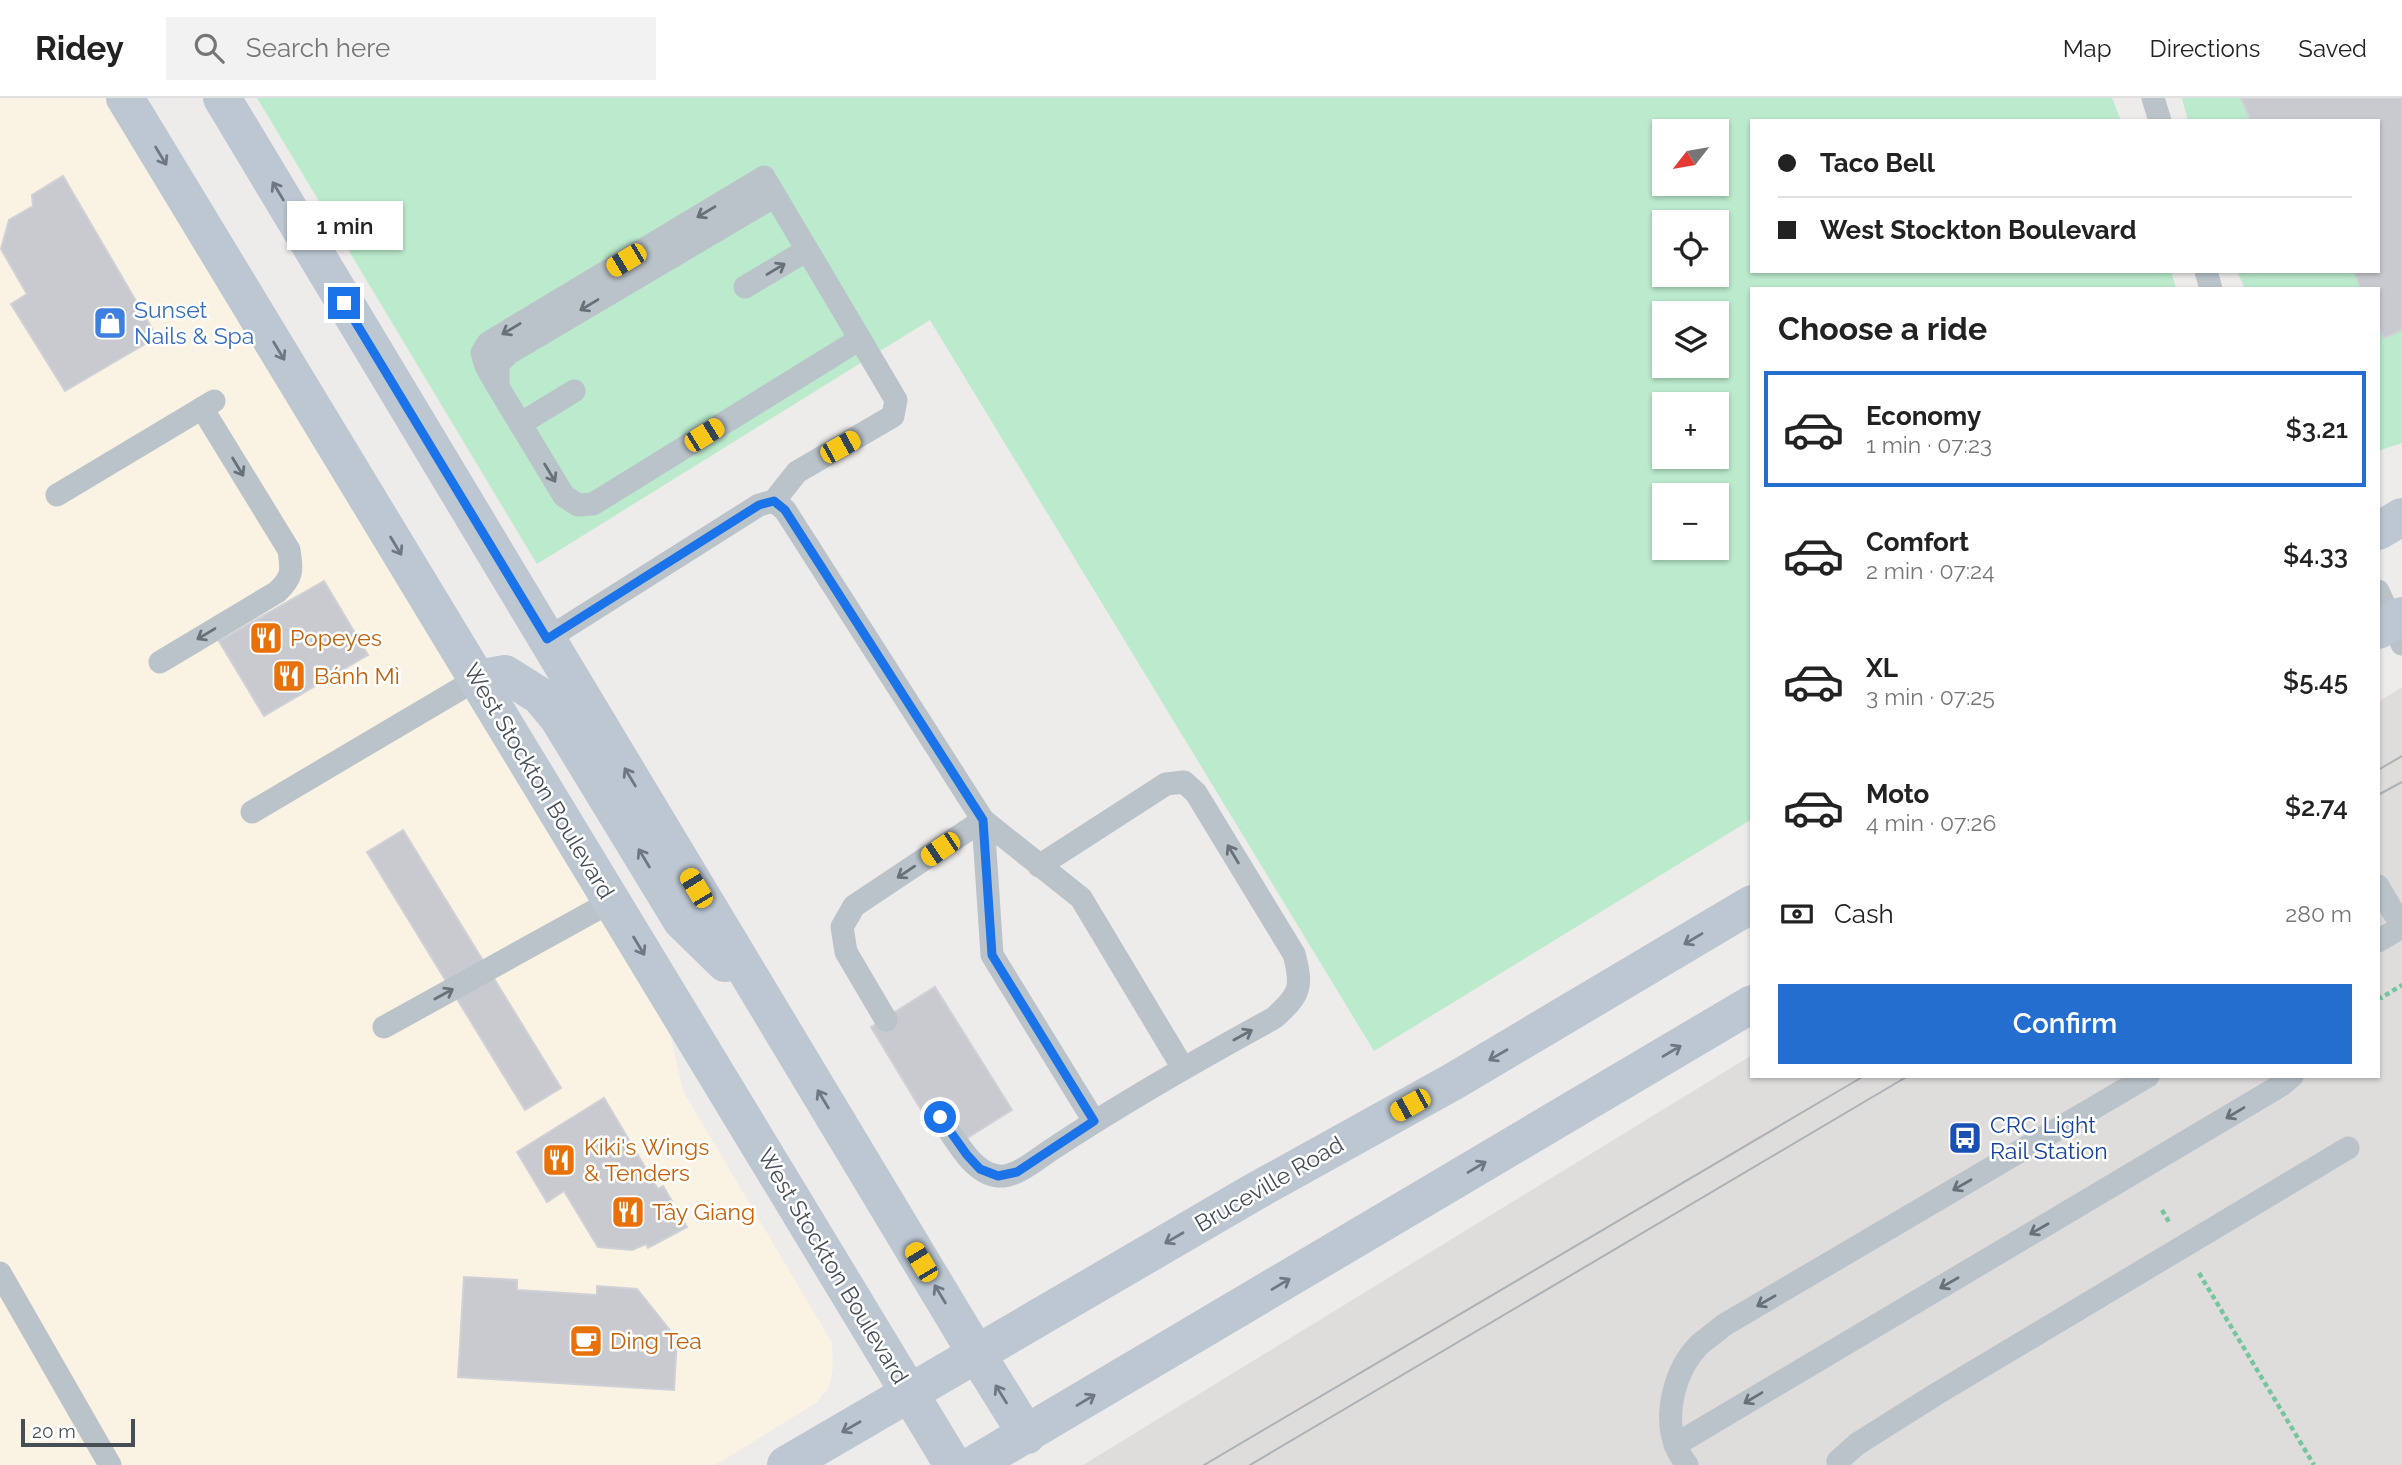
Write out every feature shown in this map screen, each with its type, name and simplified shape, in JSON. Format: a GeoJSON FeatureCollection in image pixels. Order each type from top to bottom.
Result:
{"type":"FeatureCollection","features":[{"type":"Feature","properties":{"kind":"street","name":"West Stockton Boulevard"},"geometry":{"type":"LineString","coordinates":[[125,98],[953,1465]]}},
{"type":"Feature","properties":{"kind":"street"},"geometry":{"type":"LineString","coordinates":[[222,98],[1027,1435]]}},
{"type":"Feature","properties":{"kind":"street"},"geometry":{"type":"LineString","coordinates":[[2380,530],[2402,517]]}},
{"type":"Feature","properties":{"kind":"street"},"geometry":{"type":"LineString","coordinates":[[477,679],[506,674],[540,696],[559,719],[682,921],[766,1003]]}},
{"type":"Feature","properties":{"kind":"street","name":"Bruceville Road"},"geometry":{"type":"LineString","coordinates":[[786,1465],[1296,1167],[1454,1081],[1750,905]]}},
{"type":"Feature","properties":{"kind":"street"},"geometry":{"type":"LineString","coordinates":[[974,1465],[1750,1005]]}},
{"type":"Feature","properties":{"kind":"lane"},"geometry":{"type":"LineString","coordinates":[[2153,98],[2159,119]]}},
{"type":"Feature","properties":{"kind":"lane"},"geometry":{"type":"LineString","coordinates":[[547,639],[759,505],[774,501],[797,472],[893,416],[896,400],[860,339],[807,250],[770,187],[509,353],[498,364],[498,387],[564,496],[578,505],[593,504],[860,339]]}},
{"type":"Feature","properties":{"kind":"lane"},"geometry":{"type":"LineString","coordinates":[[745,287],[807,250]]}},
{"type":"Feature","properties":{"kind":"lane"},"geometry":{"type":"LineString","coordinates":[[520,424],[574,391]]}},
{"type":"Feature","properties":{"kind":"lane"},"geometry":{"type":"LineString","coordinates":[[57,495],[208,405],[289,550],[291,573],[288,582],[277,592],[160,662]]}},
{"type":"Feature","properties":{"kind":"lane"},"geometry":{"type":"LineString","coordinates":[[774,501],[785,510],[983,820],[1081,898],[1183,1068]]}},
{"type":"Feature","properties":{"kind":"lane"},"geometry":{"type":"LineString","coordinates":[[252,812],[477,679]]}},
{"type":"Feature","properties":{"kind":"lane"},"geometry":{"type":"LineString","coordinates":[[940,1117],[980,1169],[998,1176],[1017,1172],[1094,1121],[1274,1018],[1292,1002],[1300,979],[1294,954],[1196,793],[1184,782],[1166,784],[1040,866]]}},
{"type":"Feature","properties":{"kind":"lane"},"geometry":{"type":"LineString","coordinates":[[886,1020],[846,952],[842,927],[855,906],[983,820]]}},
{"type":"Feature","properties":{"kind":"lane"},"geometry":{"type":"LineString","coordinates":[[983,820],[992,955],[1094,1121]]}},
{"type":"Feature","properties":{"kind":"lane"},"geometry":{"type":"LineString","coordinates":[[2380,889],[2402,927],[2380,940]]}},
{"type":"Feature","properties":{"kind":"lane"},"geometry":{"type":"LineString","coordinates":[[384,1027],[612,901]]}},
{"type":"Feature","properties":{"kind":"lane"},"geometry":{"type":"LineString","coordinates":[[2145,1078],[1724,1325],[1699,1346],[1685,1364],[1672,1397],[1681,1455],[2289,1078]]}},
{"type":"Feature","properties":{"kind":"lane"},"geometry":{"type":"LineString","coordinates":[[1838,1461],[1857,1444],[1938,1393],[2348,1148]]}},
{"type":"Feature","properties":{"kind":"lane"},"geometry":{"type":"LineString","coordinates":[[0,1273],[110,1465]]}},
{"type":"Feature","properties":{"kind":"path"},"geometry":{"type":"LineString","coordinates":[[2380,997],[2402,985]]}},
{"type":"Feature","properties":{"kind":"path"},"geometry":{"type":"LineString","coordinates":[[2195,1266],[2314,1465]]}},
{"type":"Feature","properties":{"kind":"shaded area"},"geometry":{"type":"Polygon","coordinates":[[[0,98],[108,98],[666,1017],[683,1091],[832,1343],[833,1368],[829,1387],[816,1403],[715,1465],[0,1465],[0,98]]]}},
{"type":"Feature","properties":{"kind":"shaded area"},"geometry":{"type":"Polygon","coordinates":[[[2402,687],[2402,1465],[1083,1465],[1750,1056],[1750,1078],[2380,1078],[2380,701],[2402,687]]]}},
{"type":"Feature","properties":{"kind":"green space"},"geometry":{"type":"Polygon","coordinates":[[[257,98],[2112,98],[2120,119],[1750,119],[1750,273],[2172,273],[2175,287],[1750,287],[1750,820],[1374,1051],[930,320],[537,564],[257,98]]]}},
{"type":"Feature","properties":{"kind":"green space"},"geometry":{"type":"Polygon","coordinates":[[[2182,98],[2402,98],[2402,443],[2380,450],[2380,287],[2244,287],[2238,273],[2380,273],[2380,119],[2187,119],[2182,98]]]}},
{"type":"Feature","properties":{"kind":"building"},"geometry":{"type":"Polygon","coordinates":[[[2241,98],[2402,98],[2402,330],[2384,338],[2380,330],[2380,287],[2360,287],[2355,273],[2380,273],[2380,119],[2250,119],[2241,98]]]}},
{"type":"Feature","properties":{"kind":"building"},"geometry":{"type":"Polygon","coordinates":[[[63,176],[157,337],[65,391],[11,304],[27,294],[1,249],[9,220],[33,206],[32,195],[63,176]]]}},
{"type":"Feature","properties":{"kind":"building"},"geometry":{"type":"Polygon","coordinates":[[[324,581],[368,655],[264,716],[219,641],[324,581]]]}},
{"type":"Feature","properties":{"kind":"building"},"geometry":{"type":"Polygon","coordinates":[[[403,830],[561,1088],[525,1110],[367,852],[403,830]]]}},
{"type":"Feature","properties":{"kind":"building"},"geometry":{"type":"Polygon","coordinates":[[[935,987],[1012,1110],[967,1138],[944,1101],[923,1113],[871,1027],[935,987]]]}},
{"type":"Feature","properties":{"kind":"building"},"geometry":{"type":"Polygon","coordinates":[[[604,1098],[658,1189],[663,1186],[687,1227],[648,1248],[646,1244],[632,1250],[598,1247],[564,1191],[547,1202],[517,1152],[604,1098]]]}},
{"type":"Feature","properties":{"kind":"building"},"geometry":{"type":"Polygon","coordinates":[[[464,1277],[517,1280],[517,1290],[597,1295],[597,1286],[637,1289],[677,1339],[674,1390],[458,1377],[464,1277]]]}},
{"type":"Feature","properties":{"kind":"tram line"},"geometry":{"type":"LineString","coordinates":[[2380,769],[2402,756]]}},
{"type":"Feature","properties":{"kind":"tram line"},"geometry":{"type":"LineString","coordinates":[[2380,794],[2402,782]]}},
{"type":"Feature","properties":{"kind":"tram line"},"geometry":{"type":"LineString","coordinates":[[1204,1465],[1861,1078]]}},
{"type":"Feature","properties":{"kind":"tram line"},"geometry":{"type":"LineString","coordinates":[[1250,1465],[1905,1078]]}},
{"type":"Feature","properties":{"kind":"place","name":"Sunset Nails & Spa"},"geometry":{"type":"Point","coordinates":[110,323]}},
{"type":"Feature","properties":{"kind":"place","name":"Popeyes"},"geometry":{"type":"Point","coordinates":[266,638]}},
{"type":"Feature","properties":{"kind":"place","name":"Bánh Mì"},"geometry":{"type":"Point","coordinates":[289,676]}},
{"type":"Feature","properties":{"kind":"place","name":"CRC Light Rail Station"},"geometry":{"type":"Point","coordinates":[1965,1138]}},
{"type":"Feature","properties":{"kind":"place","name":"Kiki's Wings & Tenders"},"geometry":{"type":"Point","coordinates":[559,1160]}},
{"type":"Feature","properties":{"kind":"place","name":"Tây Giang"},"geometry":{"type":"Point","coordinates":[628,1212]}},
{"type":"Feature","properties":{"kind":"place","name":"Ding Tea"},"geometry":{"type":"Point","coordinates":[586,1341]}},
{"type":"Feature","properties":{"kind":"route"},"geometry":{"type":"LineString","coordinates":[[344,303],[547,639],[759,505],[774,501],[785,510],[983,820],[992,955],[1094,1121],[1017,1172],[998,1176],[980,1169],[940,1117]]}}]}
